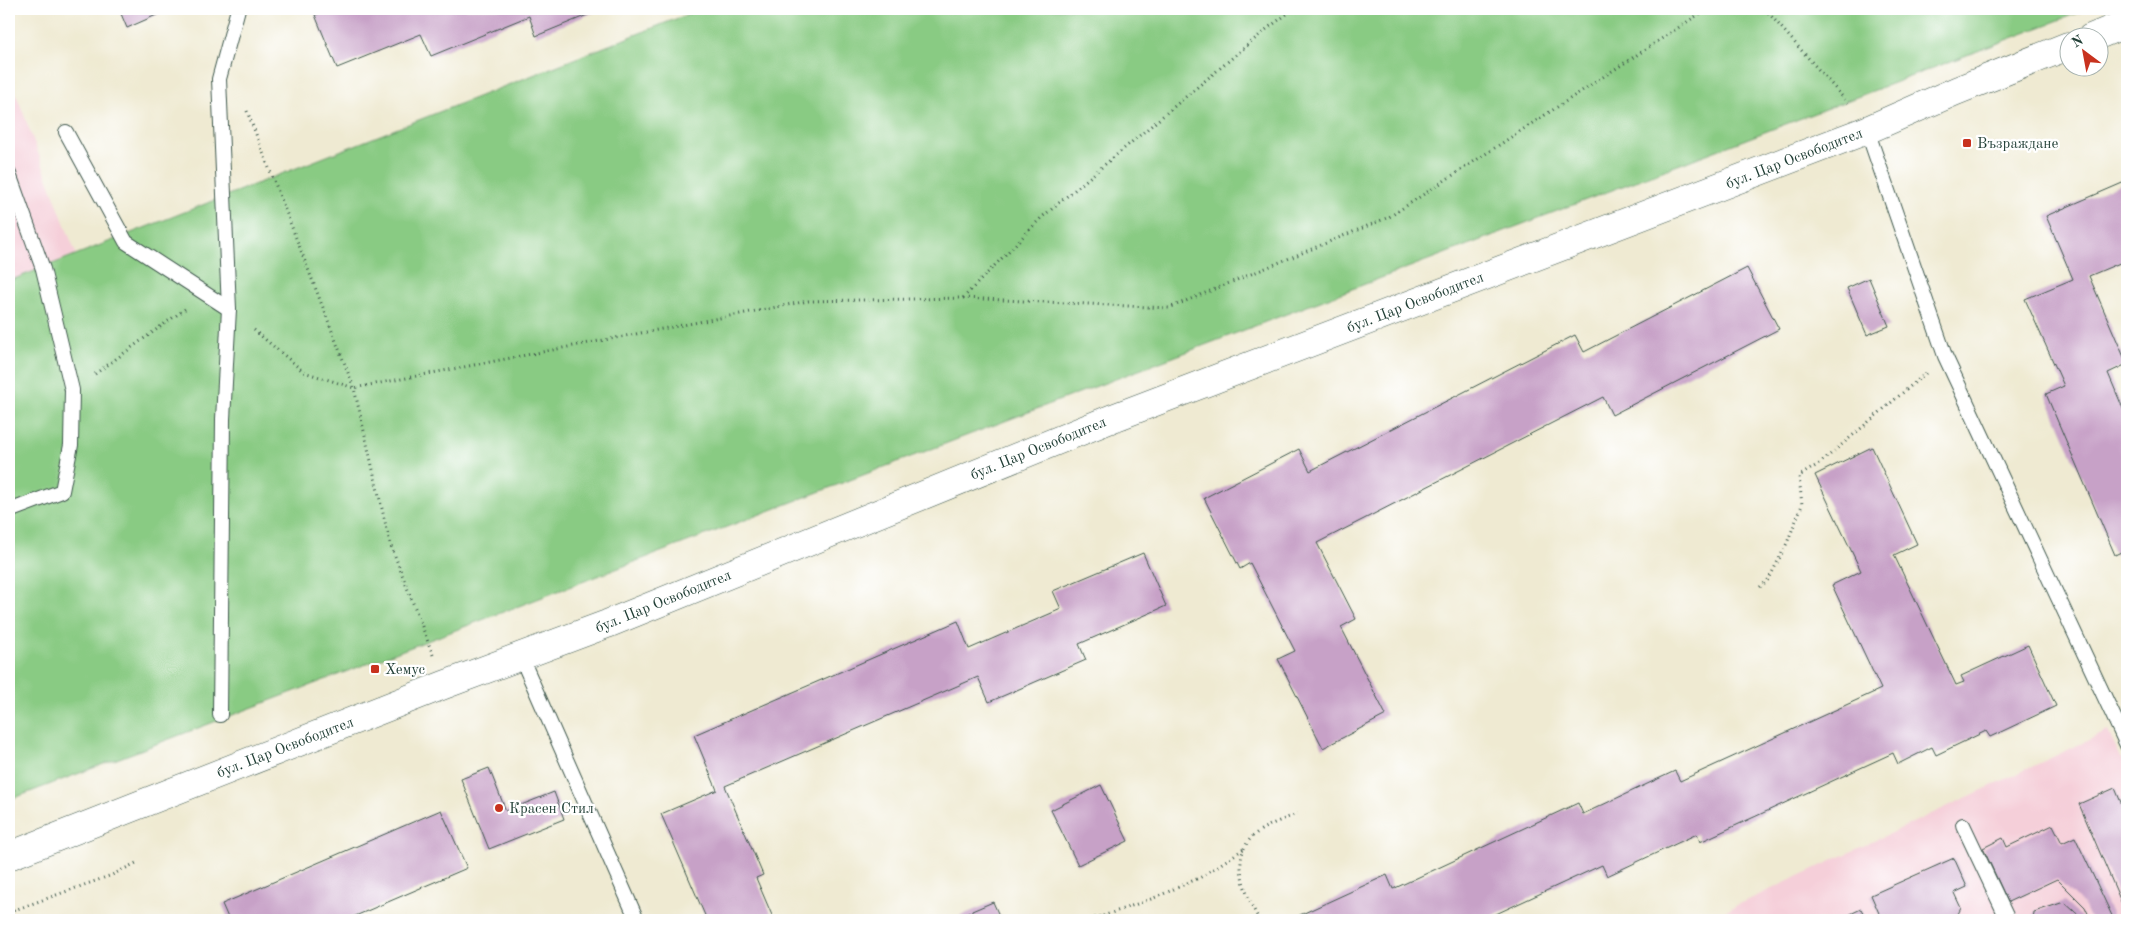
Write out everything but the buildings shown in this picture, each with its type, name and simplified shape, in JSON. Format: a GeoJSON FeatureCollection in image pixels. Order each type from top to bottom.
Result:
{"type":"FeatureCollection","features":[{"type":"Feature","properties":{"kind":"main road"},"geometry":{"type":"LineString","coordinates":[[2108,31],[2127,23]]}},
{"type":"Feature","properties":{"kind":"main road","name":"бул. Цар Освободител"},"geometry":{"type":"LineString","coordinates":[[9,856],[444,685],[607,624],[1113,418],[1867,130],[1956,91],[2058,50]]}},
{"type":"Feature","properties":{"kind":"lane"},"geometry":{"type":"LineString","coordinates":[[220,715],[223,419],[229,309],[219,79],[238,9]]}},
{"type":"Feature","properties":{"kind":"lane"},"geometry":{"type":"LineString","coordinates":[[1867,130],[1946,356],[2127,746]]}},
{"type":"Feature","properties":{"kind":"lane"},"geometry":{"type":"LineString","coordinates":[[66,132],[126,242],[229,309]]}},
{"type":"Feature","properties":{"kind":"lane"},"geometry":{"type":"LineString","coordinates":[[9,174],[43,269],[72,390],[71,445],[62,491],[9,511]]}},
{"type":"Feature","properties":{"kind":"lane"},"geometry":{"type":"LineString","coordinates":[[521,657],[638,920]]}},
{"type":"Feature","properties":{"kind":"lane"},"geometry":{"type":"LineString","coordinates":[[1963,825],[2008,920]]}},
{"type":"Feature","properties":{"kind":"path"},"geometry":{"type":"LineString","coordinates":[[963,298],[1041,218],[1268,28],[1294,9]]}},
{"type":"Feature","properties":{"kind":"path"},"geometry":{"type":"LineString","coordinates":[[229,309],[304,372],[354,388],[808,301],[963,298],[1169,308],[1389,217],[1707,9]]}},
{"type":"Feature","properties":{"kind":"path"},"geometry":{"type":"LineString","coordinates":[[1765,9],[1835,88],[1867,130]]}},
{"type":"Feature","properties":{"kind":"path"},"geometry":{"type":"LineString","coordinates":[[219,79],[245,105],[354,388],[390,543],[444,685]]}},
{"type":"Feature","properties":{"kind":"path"},"geometry":{"type":"LineString","coordinates":[[72,390],[206,294]]}},
{"type":"Feature","properties":{"kind":"path"},"geometry":{"type":"LineString","coordinates":[[1760,587],[1769,579],[1787,543],[1802,505],[1799,476],[1819,464],[1946,356]]}},
{"type":"Feature","properties":{"kind":"path"},"geometry":{"type":"LineString","coordinates":[[1259,920],[1253,908],[1241,870],[1241,859],[1245,848],[1261,830],[1297,814]]}},
{"type":"Feature","properties":{"kind":"path"},"geometry":{"type":"LineString","coordinates":[[1085,920],[1103,916],[1154,898],[1201,877],[1245,848]]}},
{"type":"Feature","properties":{"kind":"path"},"geometry":{"type":"LineString","coordinates":[[9,912],[112,874],[136,863]]}},
{"type":"Feature","properties":{"kind":"path"},"geometry":{"type":"LineString","coordinates":[[1103,916],[1111,920]]}},
{"type":"Feature","properties":{"kind":"shaded area"},"geometry":{"type":"Polygon","coordinates":[[[9,75],[76,254],[9,281],[9,75]]]}},
{"type":"Feature","properties":{"kind":"shaded area"},"geometry":{"type":"Polygon","coordinates":[[[2108,731],[2127,770],[2127,920],[1716,920],[1714,916],[2108,731]]]}},
{"type":"Feature","properties":{"kind":"green space"},"geometry":{"type":"Polygon","coordinates":[[[701,9],[2088,9],[9,800],[9,281],[701,9]]]}},
{"type":"Feature","properties":{"kind":"place","name":"Възраждане"},"geometry":{"type":"Point","coordinates":[1967,143]}},
{"type":"Feature","properties":{"kind":"place","name":"Хемус"},"geometry":{"type":"Point","coordinates":[375,669]}},
{"type":"Feature","properties":{"kind":"place","name":"Красен Стил"},"geometry":{"type":"Point","coordinates":[499,808]}}]}
